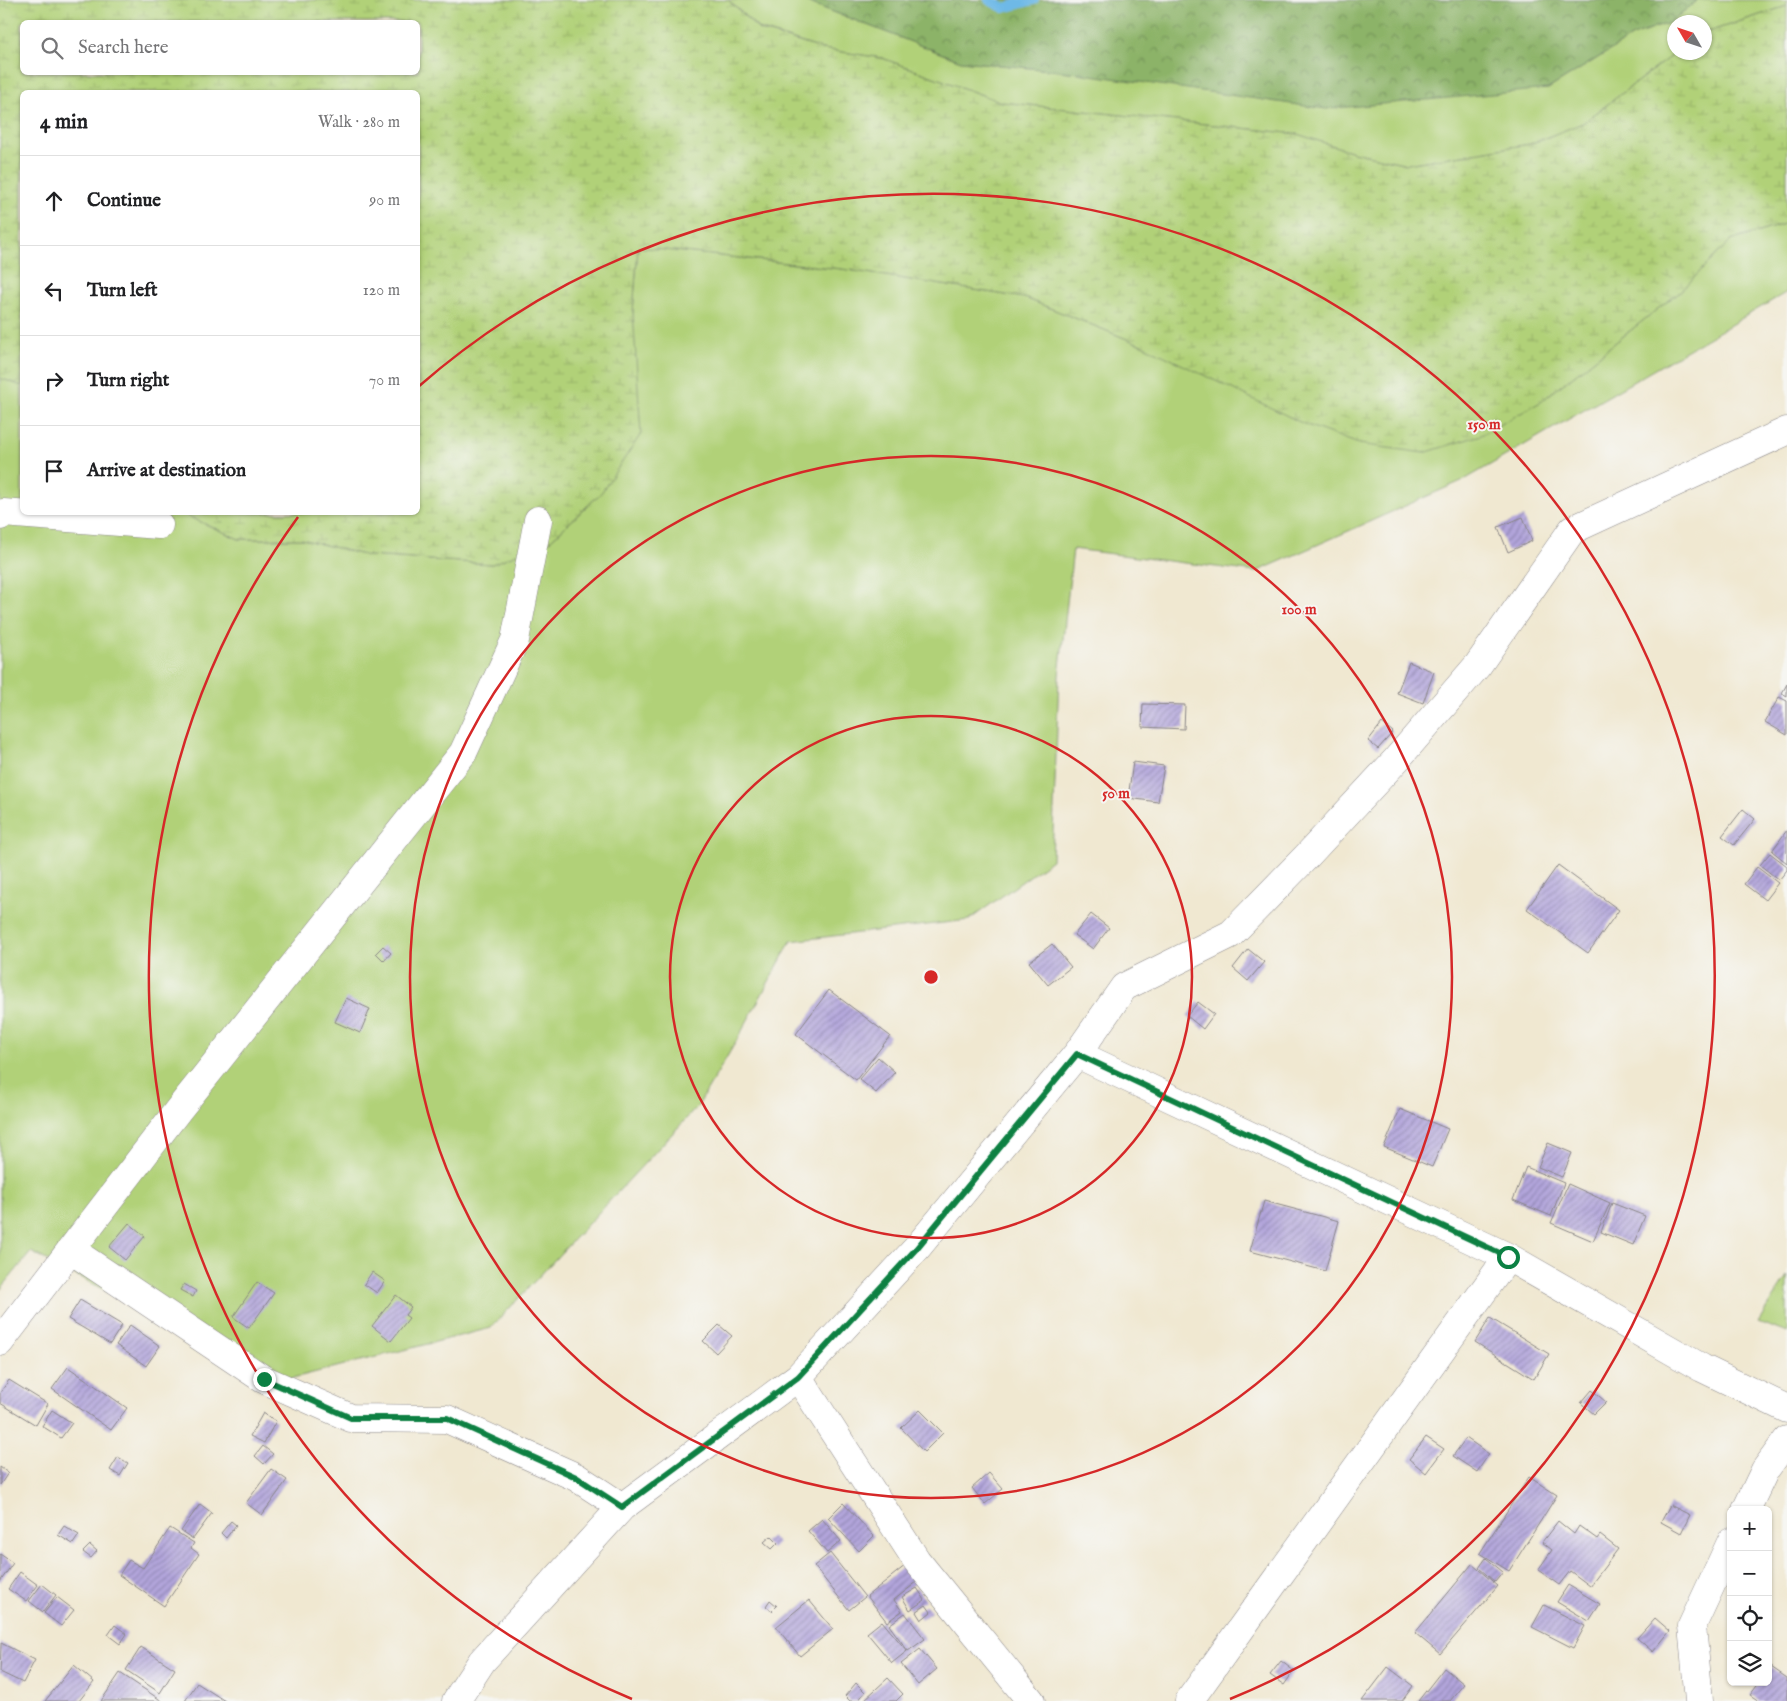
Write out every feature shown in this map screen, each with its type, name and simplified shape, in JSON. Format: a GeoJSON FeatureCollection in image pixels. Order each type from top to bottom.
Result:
{"type":"FeatureCollection","features":[{"type":"Feature","properties":{"kind":"street"},"geometry":{"type":"LineString","coordinates":[[456,1701],[482,1661],[622,1507],[798,1377],[916,1249],[1077,1054],[1124,987],[1232,934],[1307,856],[1396,760],[1478,665],[1572,530],[1787,431]]}},
{"type":"Feature","properties":{"kind":"street"},"geometry":{"type":"LineString","coordinates":[[0,516],[3,513],[20,514]]}},
{"type":"Feature","properties":{"kind":"street"},"geometry":{"type":"LineString","coordinates":[[27,515],[160,526]]}},
{"type":"Feature","properties":{"kind":"street"},"geometry":{"type":"LineString","coordinates":[[0,1342],[179,1110],[463,754],[515,640],[538,520]]}},
{"type":"Feature","properties":{"kind":"street"},"geometry":{"type":"LineString","coordinates":[[1077,1054],[1508,1257],[1702,1368],[1787,1409]]}},
{"type":"Feature","properties":{"kind":"street"},"geometry":{"type":"LineString","coordinates":[[71,1250],[264,1379],[351,1418],[447,1418],[576,1477],[622,1507]]}},
{"type":"Feature","properties":{"kind":"street"},"geometry":{"type":"LineString","coordinates":[[1189,1701],[1508,1257]]}},
{"type":"Feature","properties":{"kind":"street"},"geometry":{"type":"LineString","coordinates":[[798,1377],[917,1562],[1031,1701]]}},
{"type":"Feature","properties":{"kind":"street"},"geometry":{"type":"LineString","coordinates":[[1748,1506],[1764,1470],[1787,1440]]}},
{"type":"Feature","properties":{"kind":"street"},"geometry":{"type":"LineString","coordinates":[[1699,1701],[1692,1626],[1727,1551]]}},
{"type":"Feature","properties":{"kind":"green space"},"geometry":{"type":"Polygon","coordinates":[[[0,0],[728,0],[759,30],[822,49],[882,58],[1001,102],[1297,134],[1353,152],[1407,164],[1530,144],[1583,123],[1667,59],[1712,60],[1712,31],[1787,6],[1787,223],[1730,241],[1684,288],[1539,403],[1481,435],[1424,453],[1359,444],[1304,424],[1142,345],[1025,298],[842,269],[638,247],[633,312],[641,434],[601,493],[551,540],[492,564],[368,556],[302,539],[239,539],[185,515],[420,515],[420,90],[20,90],[20,385],[0,378],[0,0]]]}},
{"type":"Feature","properties":{"kind":"green space"},"geometry":{"type":"Polygon","coordinates":[[[728,0],[802,0],[961,61],[1070,72],[1548,89],[1633,36],[1667,24],[1667,59],[1583,123],[1530,144],[1407,164],[1353,152],[1296,134],[1001,102],[882,58],[822,49],[759,29],[728,0]]]}},
{"type":"Feature","properties":{"kind":"green space"},"geometry":{"type":"Polygon","coordinates":[[[802,0],[1698,0],[1679,15],[1667,15],[1667,24],[1633,36],[1548,89],[1326,109],[1070,72],[961,61],[802,0]]]}},
{"type":"Feature","properties":{"kind":"green space"},"geometry":{"type":"Polygon","coordinates":[[[1698,0],[1787,0],[1787,6],[1712,31],[1712,15],[1679,15],[1698,0]]]}},
{"type":"Feature","properties":{"kind":"green space"},"geometry":{"type":"Polygon","coordinates":[[[1787,223],[1787,292],[1466,479],[1256,572],[1073,549],[1059,676],[1052,860],[969,920],[791,941],[698,1106],[491,1328],[281,1381],[31,1252],[0,1290],[0,378],[20,385],[20,515],[185,515],[239,539],[302,539],[368,556],[492,564],[551,540],[601,493],[633,312],[638,247],[842,269],[1025,298],[1142,345],[1539,403],[1684,288],[1730,241],[1787,223]]]}},
{"type":"Feature","properties":{"kind":"green space"},"geometry":{"type":"Polygon","coordinates":[[[1787,1276],[1787,1333],[1758,1322],[1787,1276]]]}},
{"type":"Feature","properties":{"kind":"building"},"geometry":{"type":"Polygon","coordinates":[[[1523,517],[1532,541],[1508,552],[1498,527],[1523,517]]]}},
{"type":"Feature","properties":{"kind":"building"},"geometry":{"type":"Polygon","coordinates":[[[1409,662],[1434,672],[1423,703],[1397,693],[1409,662]]]}},
{"type":"Feature","properties":{"kind":"building"},"geometry":{"type":"Polygon","coordinates":[[[1787,684],[1787,696],[1782,693],[1787,684]]]}},
{"type":"Feature","properties":{"kind":"building"},"geometry":{"type":"Polygon","coordinates":[[[1779,697],[1787,701],[1787,735],[1765,722],[1779,697]]]}},
{"type":"Feature","properties":{"kind":"building"},"geometry":{"type":"Polygon","coordinates":[[[1143,704],[1185,705],[1184,729],[1142,727],[1143,704]]]}},
{"type":"Feature","properties":{"kind":"building"},"geometry":{"type":"Polygon","coordinates":[[[1382,723],[1393,732],[1378,749],[1368,741],[1382,723]]]}},
{"type":"Feature","properties":{"kind":"building"},"geometry":{"type":"Polygon","coordinates":[[[1133,762],[1164,766],[1158,802],[1128,798],[1133,762]]]}},
{"type":"Feature","properties":{"kind":"building"},"geometry":{"type":"Polygon","coordinates":[[[1743,809],[1755,819],[1734,845],[1722,836],[1743,809]]]}},
{"type":"Feature","properties":{"kind":"building"},"geometry":{"type":"Polygon","coordinates":[[[1787,830],[1787,863],[1772,851],[1787,830]]]}},
{"type":"Feature","properties":{"kind":"building"},"geometry":{"type":"Polygon","coordinates":[[[1770,853],[1787,866],[1787,870],[1779,880],[1760,865],[1770,853]]]}},
{"type":"Feature","properties":{"kind":"building"},"geometry":{"type":"Polygon","coordinates":[[[1558,865],[1619,910],[1588,953],[1527,909],[1558,865]]]}},
{"type":"Feature","properties":{"kind":"building"},"geometry":{"type":"Polygon","coordinates":[[[1757,867],[1778,883],[1765,900],[1744,884],[1757,867]]]}},
{"type":"Feature","properties":{"kind":"building"},"geometry":{"type":"Polygon","coordinates":[[[1091,914],[1109,928],[1093,949],[1074,935],[1091,914]]]}},
{"type":"Feature","properties":{"kind":"building"},"geometry":{"type":"Polygon","coordinates":[[[1052,944],[1071,967],[1048,985],[1029,962],[1052,944]]]}},
{"type":"Feature","properties":{"kind":"building"},"geometry":{"type":"Polygon","coordinates":[[[383,946],[391,953],[384,961],[376,953],[383,946]]]}},
{"type":"Feature","properties":{"kind":"building"},"geometry":{"type":"Polygon","coordinates":[[[1248,949],[1264,962],[1248,981],[1233,968],[1248,949]]]}},
{"type":"Feature","properties":{"kind":"building"},"geometry":{"type":"Polygon","coordinates":[[[829,990],[890,1036],[856,1080],[796,1034],[829,990]]]}},
{"type":"Feature","properties":{"kind":"building"},"geometry":{"type":"Polygon","coordinates":[[[346,998],[370,1009],[360,1033],[335,1022],[346,998]]]}},
{"type":"Feature","properties":{"kind":"building"},"geometry":{"type":"Polygon","coordinates":[[[1198,1002],[1214,1014],[1203,1029],[1187,1016],[1198,1002]]]}},
{"type":"Feature","properties":{"kind":"building"},"geometry":{"type":"Polygon","coordinates":[[[878,1057],[895,1072],[876,1093],[859,1079],[878,1057]]]}},
{"type":"Feature","properties":{"kind":"building"},"geometry":{"type":"Polygon","coordinates":[[[1400,1109],[1448,1129],[1432,1167],[1384,1147],[1400,1109]]]}},
{"type":"Feature","properties":{"kind":"building"},"geometry":{"type":"Polygon","coordinates":[[[1548,1143],[1572,1153],[1562,1177],[1538,1167],[1548,1143]]]}},
{"type":"Feature","properties":{"kind":"building"},"geometry":{"type":"Polygon","coordinates":[[[1526,1167],[1564,1183],[1551,1216],[1513,1200],[1526,1167]]]}},
{"type":"Feature","properties":{"kind":"building"},"geometry":{"type":"Polygon","coordinates":[[[1568,1184],[1610,1203],[1593,1241],[1551,1223],[1568,1184]]]}},
{"type":"Feature","properties":{"kind":"building"},"geometry":{"type":"Polygon","coordinates":[[[1264,1201],[1339,1221],[1325,1271],[1250,1251],[1264,1201]]]}},
{"type":"Feature","properties":{"kind":"building"},"geometry":{"type":"Polygon","coordinates":[[[1612,1203],[1645,1216],[1633,1245],[1601,1232],[1612,1203]]]}},
{"type":"Feature","properties":{"kind":"building"},"geometry":{"type":"Polygon","coordinates":[[[129,1223],[145,1236],[125,1260],[109,1247],[129,1223]]]}},
{"type":"Feature","properties":{"kind":"building"},"geometry":{"type":"Polygon","coordinates":[[[372,1272],[385,1281],[377,1293],[364,1284],[372,1272]]]}},
{"type":"Feature","properties":{"kind":"building"},"geometry":{"type":"Polygon","coordinates":[[[257,1282],[274,1293],[249,1328],[233,1317],[257,1282]]]}},
{"type":"Feature","properties":{"kind":"building"},"geometry":{"type":"Polygon","coordinates":[[[184,1284],[196,1291],[193,1297],[180,1290],[184,1284]]]}},
{"type":"Feature","properties":{"kind":"building"},"geometry":{"type":"Polygon","coordinates":[[[396,1295],[411,1307],[405,1315],[409,1318],[391,1341],[372,1326],[396,1295]]]}},
{"type":"Feature","properties":{"kind":"building"},"geometry":{"type":"Polygon","coordinates":[[[80,1300],[122,1325],[110,1344],[68,1319],[80,1300]]]}},
{"type":"Feature","properties":{"kind":"building"},"geometry":{"type":"Polygon","coordinates":[[[1490,1318],[1549,1354],[1534,1379],[1475,1342],[1490,1318]]]}},
{"type":"Feature","properties":{"kind":"building"},"geometry":{"type":"Polygon","coordinates":[[[130,1325],[160,1346],[146,1366],[116,1345],[130,1325]]]}},
{"type":"Feature","properties":{"kind":"building"},"geometry":{"type":"Polygon","coordinates":[[[719,1325],[732,1336],[716,1353],[703,1341],[719,1325]]]}},
{"type":"Feature","properties":{"kind":"building"},"geometry":{"type":"Polygon","coordinates":[[[68,1367],[127,1408],[111,1430],[52,1389],[68,1367]]]}},
{"type":"Feature","properties":{"kind":"building"},"geometry":{"type":"Polygon","coordinates":[[[9,1380],[48,1404],[36,1425],[0,1403],[0,1393],[9,1380]]]}},
{"type":"Feature","properties":{"kind":"building"},"geometry":{"type":"Polygon","coordinates":[[[1592,1390],[1606,1402],[1594,1414],[1581,1403],[1592,1390]]]}},
{"type":"Feature","properties":{"kind":"building"},"geometry":{"type":"Polygon","coordinates":[[[52,1410],[72,1423],[61,1438],[42,1426],[52,1410]]]}},
{"type":"Feature","properties":{"kind":"building"},"geometry":{"type":"Polygon","coordinates":[[[920,1410],[943,1433],[924,1452],[901,1428],[920,1410]]]}},
{"type":"Feature","properties":{"kind":"building"},"geometry":{"type":"Polygon","coordinates":[[[263,1413],[276,1421],[264,1443],[250,1436],[263,1413]]]}},
{"type":"Feature","properties":{"kind":"building"},"geometry":{"type":"Polygon","coordinates":[[[1426,1437],[1444,1449],[1426,1473],[1409,1459],[1426,1437]]]}},
{"type":"Feature","properties":{"kind":"building"},"geometry":{"type":"Polygon","coordinates":[[[1466,1438],[1489,1454],[1477,1472],[1453,1456],[1466,1438]]]}},
{"type":"Feature","properties":{"kind":"building"},"geometry":{"type":"Polygon","coordinates":[[[263,1446],[273,1454],[264,1464],[255,1456],[263,1446]]]}},
{"type":"Feature","properties":{"kind":"building"},"geometry":{"type":"Polygon","coordinates":[[[118,1457],[128,1463],[120,1476],[110,1470],[118,1457]]]}},
{"type":"Feature","properties":{"kind":"building"},"geometry":{"type":"Polygon","coordinates":[[[0,1467],[8,1473],[0,1485],[0,1467]]]}},
{"type":"Feature","properties":{"kind":"building"},"geometry":{"type":"Polygon","coordinates":[[[271,1469],[287,1480],[262,1515],[246,1503],[271,1469]]]}},
{"type":"Feature","properties":{"kind":"building"},"geometry":{"type":"Polygon","coordinates":[[[989,1473],[1003,1489],[985,1504],[972,1488],[989,1473]]]}},
{"type":"Feature","properties":{"kind":"building"},"geometry":{"type":"Polygon","coordinates":[[[1529,1477],[1557,1495],[1509,1571],[1480,1553],[1529,1477]]]}},
{"type":"Feature","properties":{"kind":"building"},"geometry":{"type":"Polygon","coordinates":[[[843,1503],[874,1536],[859,1551],[828,1518],[843,1503]]]}},
{"type":"Feature","properties":{"kind":"building"},"geometry":{"type":"Polygon","coordinates":[[[200,1504],[212,1513],[193,1539],[181,1531],[200,1504]]]}},
{"type":"Feature","properties":{"kind":"building"},"geometry":{"type":"Polygon","coordinates":[[[1670,1505],[1690,1515],[1681,1533],[1661,1522],[1670,1505]]]}},
{"type":"Feature","properties":{"kind":"building"},"geometry":{"type":"Polygon","coordinates":[[[822,1519],[841,1541],[827,1553],[808,1531],[822,1519]]]}},
{"type":"Feature","properties":{"kind":"building"},"geometry":{"type":"Polygon","coordinates":[[[231,1521],[236,1525],[226,1538],[221,1533],[231,1521]]]}},
{"type":"Feature","properties":{"kind":"building"},"geometry":{"type":"Polygon","coordinates":[[[1558,1521],[1574,1534],[1579,1526],[1597,1539],[1600,1535],[1618,1549],[1590,1586],[1570,1571],[1559,1585],[1538,1570],[1552,1550],[1542,1542],[1558,1521]]]}},
{"type":"Feature","properties":{"kind":"building"},"geometry":{"type":"Polygon","coordinates":[[[64,1526],[79,1535],[73,1544],[58,1535],[64,1526]]]}},
{"type":"Feature","properties":{"kind":"building"},"geometry":{"type":"Polygon","coordinates":[[[170,1528],[194,1543],[191,1548],[199,1554],[164,1606],[119,1575],[129,1560],[143,1568],[170,1528]]]}},
{"type":"Feature","properties":{"kind":"building"},"geometry":{"type":"Polygon","coordinates":[[[771,1536],[778,1543],[772,1549],[764,1542],[771,1536]]]}},
{"type":"Feature","properties":{"kind":"building"},"geometry":{"type":"Polygon","coordinates":[[[90,1545],[97,1551],[91,1558],[83,1552],[90,1545]]]}},
{"type":"Feature","properties":{"kind":"building"},"geometry":{"type":"Polygon","coordinates":[[[830,1553],[865,1597],[849,1610],[814,1566],[830,1553]]]}},
{"type":"Feature","properties":{"kind":"building"},"geometry":{"type":"Polygon","coordinates":[[[0,1554],[13,1563],[0,1582],[0,1554]]]}},
{"type":"Feature","properties":{"kind":"building"},"geometry":{"type":"Polygon","coordinates":[[[1486,1558],[1503,1572],[1495,1582],[1479,1568],[1486,1558]]]}},
{"type":"Feature","properties":{"kind":"building"},"geometry":{"type":"Polygon","coordinates":[[[1472,1564],[1498,1586],[1440,1654],[1415,1633],[1472,1564]]]}},
{"type":"Feature","properties":{"kind":"building"},"geometry":{"type":"Polygon","coordinates":[[[906,1565],[918,1581],[894,1600],[902,1611],[887,1622],[867,1596],[906,1565]]]}},
{"type":"Feature","properties":{"kind":"building"},"geometry":{"type":"Polygon","coordinates":[[[20,1572],[38,1585],[26,1601],[8,1589],[20,1572]]]}},
{"type":"Feature","properties":{"kind":"building"},"geometry":{"type":"Polygon","coordinates":[[[42,1584],[56,1595],[43,1612],[29,1601],[42,1584]]]}},
{"type":"Feature","properties":{"kind":"building"},"geometry":{"type":"Polygon","coordinates":[[[1568,1585],[1600,1604],[1589,1621],[1557,1602],[1568,1585]]]}},
{"type":"Feature","properties":{"kind":"building"},"geometry":{"type":"Polygon","coordinates":[[[917,1588],[925,1600],[910,1610],[902,1597],[917,1588]]]}},
{"type":"Feature","properties":{"kind":"building"},"geometry":{"type":"Polygon","coordinates":[[[57,1597],[74,1610],[61,1626],[44,1613],[57,1597]]]}},
{"type":"Feature","properties":{"kind":"building"},"geometry":{"type":"Polygon","coordinates":[[[770,1600],[777,1606],[772,1611],[766,1606],[770,1600]]]}},
{"type":"Feature","properties":{"kind":"building"},"geometry":{"type":"Polygon","coordinates":[[[809,1600],[833,1629],[800,1656],[776,1627],[809,1600]]]}},
{"type":"Feature","properties":{"kind":"building"},"geometry":{"type":"Polygon","coordinates":[[[926,1605],[931,1612],[921,1620],[916,1612],[926,1605]]]}},
{"type":"Feature","properties":{"kind":"building"},"geometry":{"type":"Polygon","coordinates":[[[1544,1605],[1585,1626],[1573,1648],[1532,1627],[1544,1605]]]}},
{"type":"Feature","properties":{"kind":"building"},"geometry":{"type":"Polygon","coordinates":[[[905,1613],[925,1639],[908,1651],[889,1625],[905,1613]]]}},
{"type":"Feature","properties":{"kind":"building"},"geometry":{"type":"Polygon","coordinates":[[[1655,1618],[1670,1631],[1653,1652],[1637,1638],[1655,1618]]]}},
{"type":"Feature","properties":{"kind":"building"},"geometry":{"type":"Polygon","coordinates":[[[882,1621],[907,1651],[892,1663],[867,1633],[882,1621]]]}},
{"type":"Feature","properties":{"kind":"building"},"geometry":{"type":"Polygon","coordinates":[[[115,1625],[127,1634],[120,1644],[108,1635],[115,1625]]]}},
{"type":"Feature","properties":{"kind":"building"},"geometry":{"type":"Polygon","coordinates":[[[1,1643],[35,1660],[23,1683],[0,1672],[1,1643]]]}},
{"type":"Feature","properties":{"kind":"building"},"geometry":{"type":"Polygon","coordinates":[[[141,1647],[175,1669],[160,1693],[126,1670],[141,1647]]]}},
{"type":"Feature","properties":{"kind":"building"},"geometry":{"type":"Polygon","coordinates":[[[920,1649],[937,1669],[918,1685],[901,1664],[920,1649]]]}},
{"type":"Feature","properties":{"kind":"building"},"geometry":{"type":"Polygon","coordinates":[[[1281,1661],[1294,1671],[1284,1685],[1270,1675],[1281,1661]]]}},
{"type":"Feature","properties":{"kind":"building"},"geometry":{"type":"Polygon","coordinates":[[[74,1665],[94,1682],[79,1701],[45,1701],[74,1665]]]}},
{"type":"Feature","properties":{"kind":"building"},"geometry":{"type":"Polygon","coordinates":[[[1388,1667],[1413,1686],[1402,1701],[1362,1701],[1388,1667]]]}},
{"type":"Feature","properties":{"kind":"building"},"geometry":{"type":"Polygon","coordinates":[[[1444,1668],[1464,1684],[1450,1701],[1418,1701],[1444,1668]]]}},
{"type":"Feature","properties":{"kind":"building"},"geometry":{"type":"Polygon","coordinates":[[[1772,1668],[1787,1678],[1787,1701],[1759,1701],[1750,1695],[1757,1686],[1772,1686],[1772,1668]]]}},
{"type":"Feature","properties":{"kind":"building"},"geometry":{"type":"Polygon","coordinates":[[[120,1673],[162,1701],[101,1701],[120,1673]]]}},
{"type":"Feature","properties":{"kind":"building"},"geometry":{"type":"Polygon","coordinates":[[[888,1678],[903,1694],[896,1701],[863,1701],[888,1678]]]}},
{"type":"Feature","properties":{"kind":"building"},"geometry":{"type":"Polygon","coordinates":[[[197,1683],[225,1701],[185,1701],[197,1683]]]}},
{"type":"Feature","properties":{"kind":"building"},"geometry":{"type":"Polygon","coordinates":[[[856,1683],[865,1692],[858,1701],[850,1701],[845,1696],[856,1683]]]}},
{"type":"Feature","properties":{"kind":"waterway"},"geometry":{"type":"LineString","coordinates":[[989,0],[1004,8],[1034,0]]}},
{"type":"Feature","properties":{"kind":"route"},"geometry":{"type":"LineString","coordinates":[[264,1379],[351,1418],[447,1418],[576,1477],[622,1507],[798,1377],[916,1249],[1077,1054],[1508,1257]]}}]}
